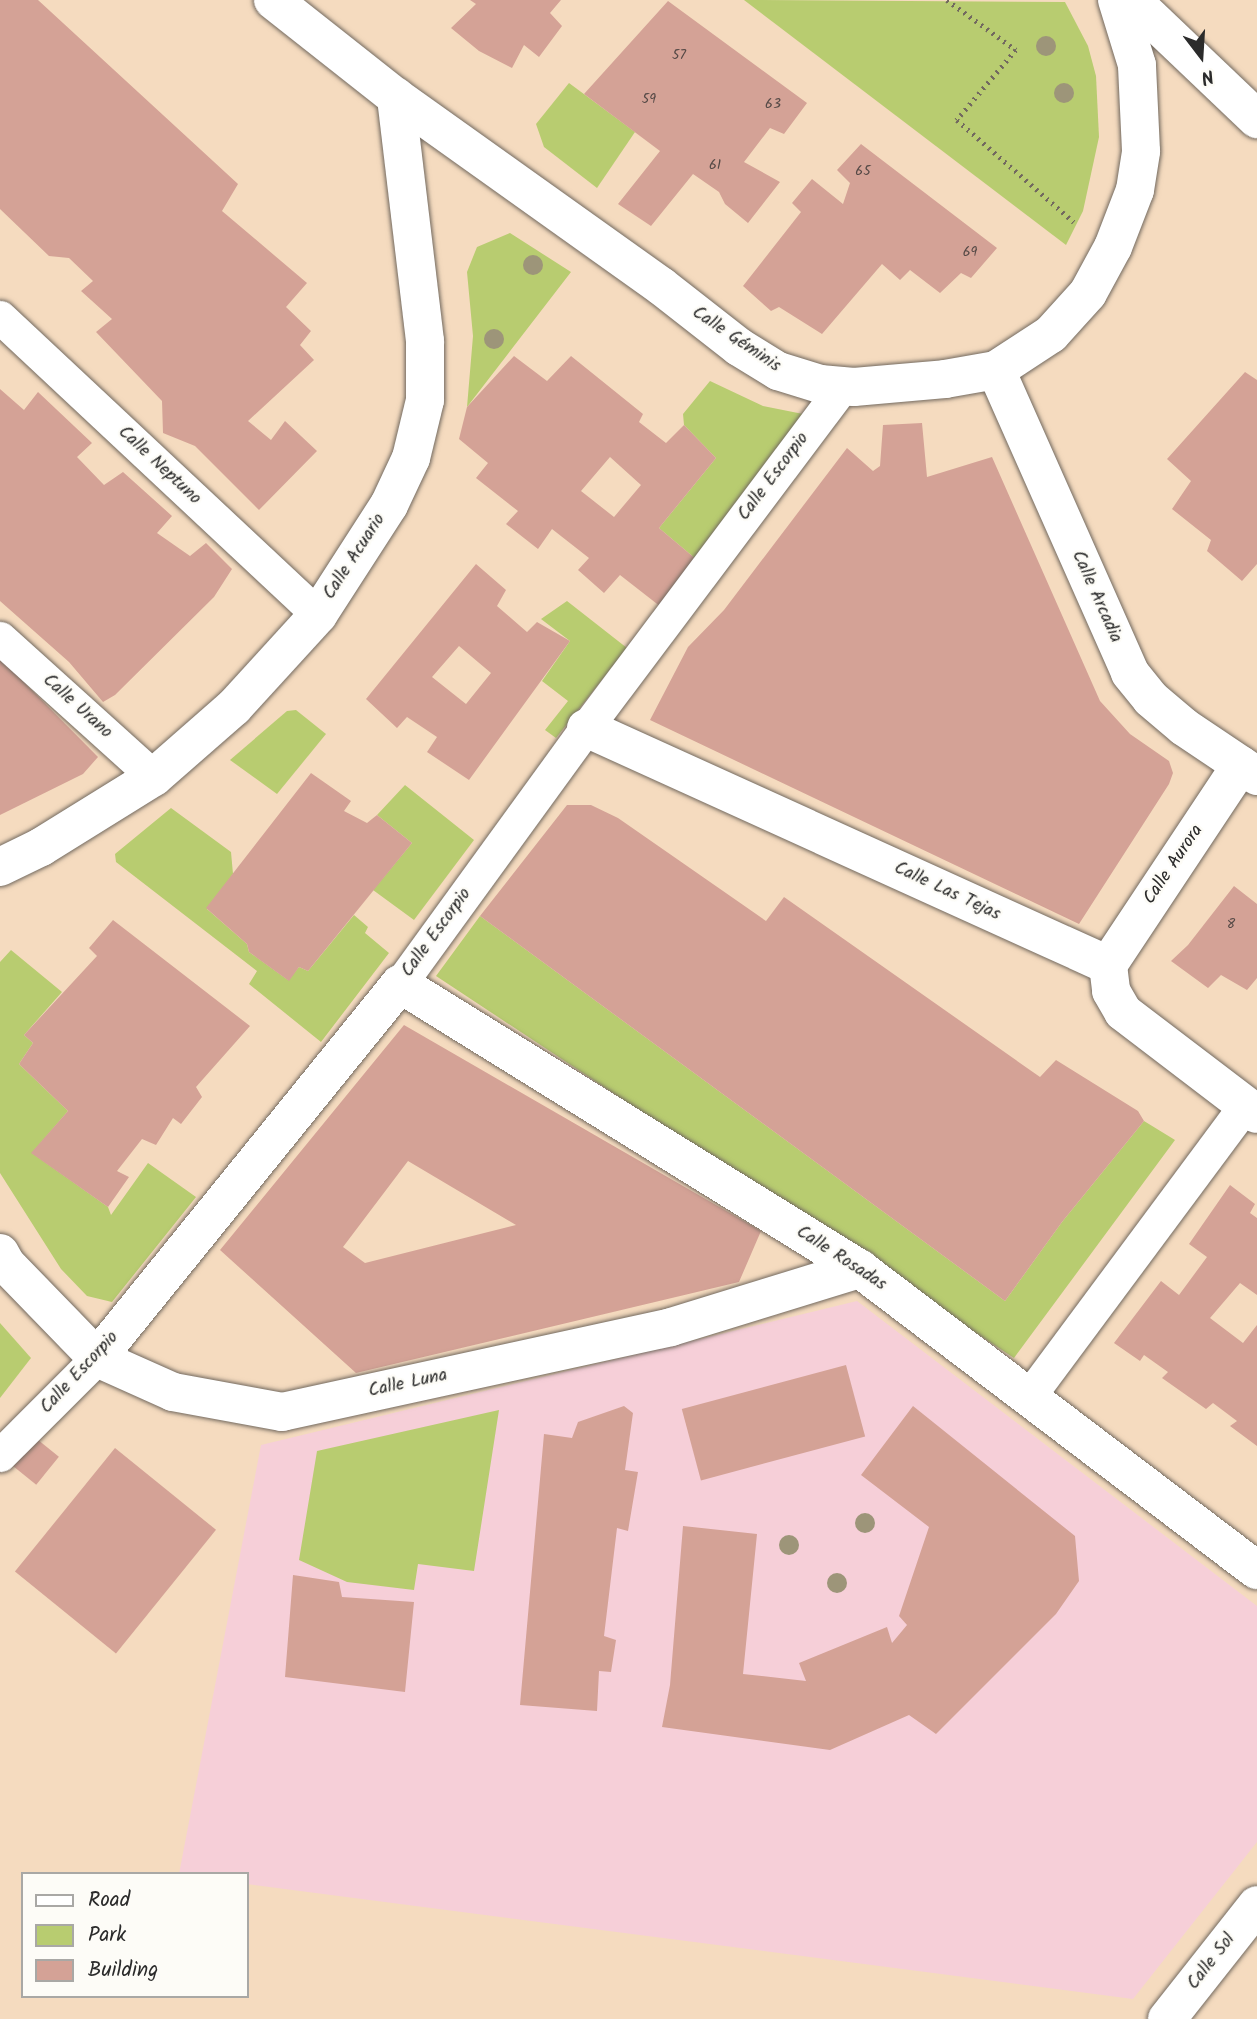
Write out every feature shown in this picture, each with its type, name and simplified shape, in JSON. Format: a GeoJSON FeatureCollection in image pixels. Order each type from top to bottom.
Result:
{"type":"FeatureCollection","features":[{"type":"Feature","properties":{"kind":"street","name":"Calle Géminis"},"geometry":{"type":"LineString","coordinates":[[273,0],[396,97],[758,359],[778,372],[820,384],[843,386],[945,379],[996,370],[1051,334],[1088,293],[1113,247],[1135,190],[1141,151],[1137,65],[1117,0]]}},
{"type":"Feature","properties":{"kind":"street"},"geometry":{"type":"LineString","coordinates":[[1132,0],[1257,119]]}},
{"type":"Feature","properties":{"kind":"street","name":"Calle Acuario"},"geometry":{"type":"LineString","coordinates":[[0,867],[41,847],[154,777],[234,707],[318,615],[389,505],[411,458],[425,400],[425,341],[396,97]]}},
{"type":"Feature","properties":{"kind":"street","name":"Calle Neptuno"},"geometry":{"type":"LineString","coordinates":[[0,317],[318,615]]}},
{"type":"Feature","properties":{"kind":"street","name":"Calle Arcadia"},"geometry":{"type":"LineString","coordinates":[[996,370],[1130,673],[1151,699],[1184,727],[1249,770]]}},
{"type":"Feature","properties":{"kind":"street","name":"Calle Escorpio"},"geometry":{"type":"LineString","coordinates":[[0,1455],[97,1358],[400,984],[586,728],[843,386]]}},
{"type":"Feature","properties":{"kind":"street","name":"Calle Urano"},"geometry":{"type":"LineString","coordinates":[[0,638],[154,777]]}},
{"type":"Feature","properties":{"kind":"street","name":"Calle Las Tejas"},"geometry":{"type":"LineString","coordinates":[[586,728],[1108,965]]}},
{"type":"Feature","properties":{"kind":"street","name":"Calle Aurora"},"geometry":{"type":"LineString","coordinates":[[1108,965],[1249,770]]}},
{"type":"Feature","properties":{"kind":"street"},"geometry":{"type":"LineString","coordinates":[[1030,1395],[1251,1110],[1123,1012],[1111,991],[1108,965]]}},
{"type":"Feature","properties":{"kind":"street","name":"Calle Rosadas"},"geometry":{"type":"LineString","coordinates":[[400,984],[860,1269],[1030,1395],[1257,1570]]}},
{"type":"Feature","properties":{"kind":"street","name":"Calle Luna"},"geometry":{"type":"LineString","coordinates":[[0,1253],[6,1264],[97,1358],[173,1392],[282,1412],[671,1327],[860,1269]]}},
{"type":"Feature","properties":{"kind":"street","name":"Calle Sol"},"geometry":{"type":"LineString","coordinates":[[1167,2019],[1257,1905]]}},
{"type":"Feature","properties":{"kind":"path"},"geometry":{"type":"LineString","coordinates":[[947,0],[1016,50],[957,120],[1079,225]]}},
{"type":"Feature","properties":{"kind":"shaded area"},"geometry":{"type":"Polygon","coordinates":[[[857,1301],[1257,1606],[1257,1842],[1133,1999],[248,1884],[248,1872],[179,1872],[261,1445],[857,1301]]]}},
{"type":"Feature","properties":{"kind":"green space"},"geometry":{"type":"Polygon","coordinates":[[[744,0],[1065,2],[1088,46],[1096,76],[1099,137],[1083,211],[1066,245],[744,0]]]}},
{"type":"Feature","properties":{"kind":"green space"},"geometry":{"type":"Polygon","coordinates":[[[569,83],[635,132],[597,188],[544,147],[536,124],[569,83]]]}},
{"type":"Feature","properties":{"kind":"green space"},"geometry":{"type":"Polygon","coordinates":[[[510,233],[571,272],[467,407],[473,336],[467,272],[477,247],[510,233]]]}},
{"type":"Feature","properties":{"kind":"green space"},"geometry":{"type":"Polygon","coordinates":[[[710,381],[763,406],[808,415],[697,560],[659,528],[716,458],[684,425],[683,414],[710,381]]]}},
{"type":"Feature","properties":{"kind":"green space"},"geometry":{"type":"Polygon","coordinates":[[[567,601],[627,648],[556,738],[545,730],[568,701],[542,681],[570,641],[541,619],[567,601]]]}},
{"type":"Feature","properties":{"kind":"green space"},"geometry":{"type":"Polygon","coordinates":[[[296,710],[326,734],[277,794],[230,760],[287,711],[296,710]]]}},
{"type":"Feature","properties":{"kind":"green space"},"geometry":{"type":"Polygon","coordinates":[[[405,785],[474,840],[414,920],[373,890],[412,843],[377,815],[405,785]]]}},
{"type":"Feature","properties":{"kind":"green space"},"geometry":{"type":"Polygon","coordinates":[[[171,808],[231,852],[233,874],[207,909],[247,944],[249,952],[288,980],[299,967],[308,971],[354,915],[368,927],[365,933],[389,953],[321,1042],[249,984],[257,971],[116,862],[115,854],[171,808]]]}},
{"type":"Feature","properties":{"kind":"green space"},"geometry":{"type":"Polygon","coordinates":[[[480,916],[1005,1301],[1062,1222],[1144,1121],[1175,1140],[1014,1358],[436,976],[480,916]]]}},
{"type":"Feature","properties":{"kind":"green space"},"geometry":{"type":"Polygon","coordinates":[[[11,950],[62,992],[24,1035],[33,1043],[19,1064],[68,1111],[32,1153],[108,1207],[111,1215],[148,1163],[196,1197],[112,1302],[87,1296],[61,1269],[0,1173],[0,962],[11,950]]]}},
{"type":"Feature","properties":{"kind":"green space"},"geometry":{"type":"Polygon","coordinates":[[[0,1323],[31,1358],[0,1398],[0,1323]]]}},
{"type":"Feature","properties":{"kind":"green space"},"geometry":{"type":"Polygon","coordinates":[[[499,1410],[474,1571],[418,1564],[414,1590],[347,1582],[299,1560],[317,1451],[499,1410]]]}},
{"type":"Feature","properties":{"kind":"building"},"geometry":{"type":"Polygon","coordinates":[[[0,0],[38,0],[238,184],[222,211],[307,283],[286,307],[311,331],[300,345],[314,360],[248,421],[271,440],[285,421],[317,451],[259,510],[195,446],[163,433],[162,401],[96,332],[112,319],[81,291],[93,281],[69,258],[49,256],[0,209],[0,0]]]}},
{"type":"Feature","properties":{"kind":"building"},"geometry":{"type":"Polygon","coordinates":[[[470,0],[561,0],[550,13],[562,26],[539,57],[524,45],[512,68],[479,51],[451,28],[476,4],[470,0]]]}},
{"type":"Feature","properties":{"kind":"building"},"geometry":{"type":"Polygon","coordinates":[[[668,1],[807,103],[784,134],[770,128],[744,162],[780,182],[748,223],[725,204],[719,192],[693,174],[651,226],[618,204],[660,151],[584,94],[668,1]]]}},
{"type":"Feature","properties":{"kind":"building"},"geometry":{"type":"Polygon","coordinates":[[[861,144],[997,248],[971,278],[961,273],[940,293],[910,270],[900,280],[882,264],[822,334],[779,307],[771,311],[743,286],[801,212],[792,203],[812,179],[843,204],[850,183],[837,170],[861,144]]]}},
{"type":"Feature","properties":{"kind":"building"},"geometry":{"type":"Polygon","coordinates":[[[514,356],[547,381],[571,356],[643,414],[639,422],[666,443],[684,425],[716,458],[659,528],[697,560],[661,607],[620,575],[604,593],[578,570],[589,558],[552,529],[538,549],[506,524],[518,511],[476,478],[488,463],[459,439],[467,407],[514,356]],[[610,457],[581,491],[614,517],[641,485],[610,457]]]}},
{"type":"Feature","properties":{"kind":"building"},"geometry":{"type":"Polygon","coordinates":[[[1245,372],[1257,380],[1257,564],[1242,581],[1207,551],[1211,540],[1172,509],[1191,481],[1167,459],[1245,372]]]}},
{"type":"Feature","properties":{"kind":"building"},"geometry":{"type":"Polygon","coordinates":[[[0,389],[24,410],[38,392],[92,443],[77,457],[104,485],[123,472],[172,516],[157,533],[190,556],[206,543],[232,569],[214,597],[115,695],[103,702],[69,662],[0,601],[0,389]]]}},
{"type":"Feature","properties":{"kind":"building"},"geometry":{"type":"Polygon","coordinates":[[[922,423],[927,477],[992,457],[1100,701],[1130,734],[1169,761],[1173,773],[1169,784],[1079,924],[650,720],[688,647],[724,610],[847,448],[873,471],[880,466],[883,425],[922,423]]]}},
{"type":"Feature","properties":{"kind":"building"},"geometry":{"type":"Polygon","coordinates":[[[476,564],[506,590],[497,606],[527,632],[537,622],[570,641],[469,780],[427,752],[437,737],[407,717],[397,728],[366,699],[476,564]],[[459,646],[432,677],[466,704],[491,673],[459,646]]]}},
{"type":"Feature","properties":{"kind":"building"},"geometry":{"type":"Polygon","coordinates":[[[0,658],[98,757],[83,774],[0,815],[0,658]]]}},
{"type":"Feature","properties":{"kind":"building"},"geometry":{"type":"Polygon","coordinates":[[[311,773],[351,801],[344,811],[367,823],[377,815],[412,843],[308,971],[299,967],[289,981],[249,952],[247,944],[206,908],[311,773]]]}},
{"type":"Feature","properties":{"kind":"building"},"geometry":{"type":"Polygon","coordinates":[[[567,805],[591,805],[618,818],[766,921],[784,897],[1040,1077],[1056,1060],[1138,1111],[1144,1121],[1062,1222],[1005,1301],[480,916],[567,805]]]}},
{"type":"Feature","properties":{"kind":"building"},"geometry":{"type":"Polygon","coordinates":[[[1234,886],[1257,904],[1257,978],[1247,990],[1221,975],[1208,988],[1171,961],[1188,945],[1234,886]]]}},
{"type":"Feature","properties":{"kind":"building"},"geometry":{"type":"Polygon","coordinates":[[[113,920],[250,1026],[196,1087],[202,1097],[181,1124],[173,1118],[156,1145],[142,1139],[117,1171],[129,1177],[108,1207],[31,1153],[68,1111],[19,1064],[33,1043],[24,1035],[97,956],[89,948],[113,920]]]}},
{"type":"Feature","properties":{"kind":"building"},"geometry":{"type":"Polygon","coordinates":[[[404,1025],[761,1231],[739,1282],[356,1373],[220,1250],[404,1025]],[[408,1161],[343,1247],[365,1263],[516,1225],[408,1161]]]}},
{"type":"Feature","properties":{"kind":"building"},"geometry":{"type":"Polygon","coordinates":[[[1230,1185],[1255,1204],[1250,1213],[1257,1218],[1257,1295],[1240,1283],[1210,1318],[1243,1343],[1257,1325],[1257,1446],[1230,1426],[1237,1421],[1213,1403],[1206,1409],[1162,1378],[1168,1372],[1144,1355],[1140,1361],[1114,1343],[1161,1281],[1179,1295],[1207,1257],[1189,1244],[1230,1185]]]}},
{"type":"Feature","properties":{"kind":"building"},"geometry":{"type":"Polygon","coordinates":[[[846,1365],[865,1436],[701,1480],[682,1409],[846,1365]]]}},
{"type":"Feature","properties":{"kind":"building"},"geometry":{"type":"Polygon","coordinates":[[[624,1406],[633,1413],[625,1470],[638,1472],[628,1531],[617,1528],[604,1636],[616,1640],[611,1672],[599,1671],[597,1711],[520,1705],[544,1434],[572,1438],[578,1422],[624,1406]]]}},
{"type":"Feature","properties":{"kind":"building"},"geometry":{"type":"Polygon","coordinates":[[[913,1406],[1075,1536],[1079,1581],[1056,1614],[936,1734],[909,1715],[830,1750],[662,1727],[670,1685],[683,1526],[757,1534],[743,1674],[806,1681],[799,1663],[887,1627],[892,1643],[907,1625],[899,1616],[929,1527],[861,1475],[913,1406]]]}},
{"type":"Feature","properties":{"kind":"building"},"geometry":{"type":"Polygon","coordinates":[[[27,1431],[59,1457],[36,1485],[4,1459],[27,1431]]]}},
{"type":"Feature","properties":{"kind":"building"},"geometry":{"type":"Polygon","coordinates":[[[115,1448],[216,1530],[116,1653],[15,1572],[115,1448]]]}},
{"type":"Feature","properties":{"kind":"building"},"geometry":{"type":"Polygon","coordinates":[[[293,1575],[339,1582],[342,1597],[414,1602],[405,1692],[285,1677],[293,1575]]]}}]}
